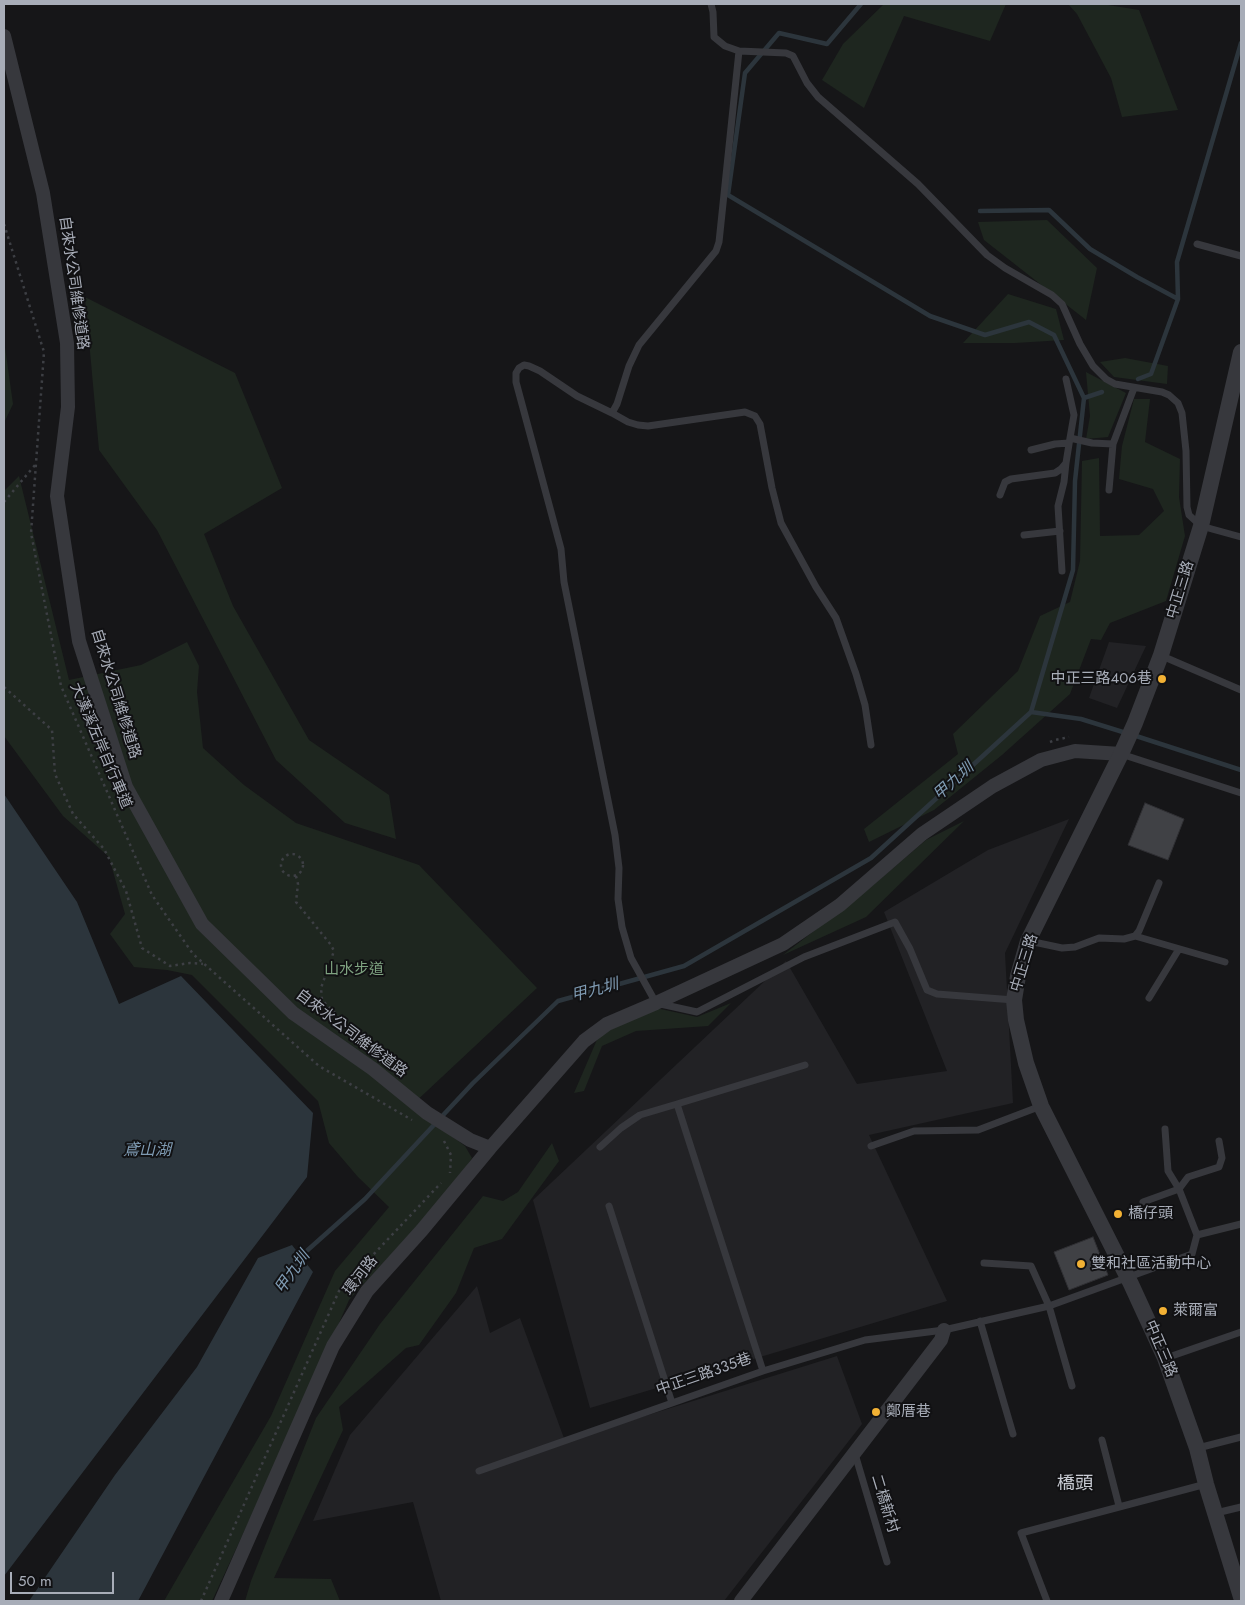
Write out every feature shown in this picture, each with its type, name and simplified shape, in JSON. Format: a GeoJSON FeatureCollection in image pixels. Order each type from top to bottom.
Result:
{"type":"FeatureCollection","features":[{"type":"Feature","properties":{"kind":"street","name":"自來水公司維修道路"},"geometry":{"type":"LineString","coordinates":[[4,36],[43,193],[67,343],[68,407],[57,496],[79,642],[126,787],[202,924],[293,1013],[373,1069],[423,1118],[490,1148]]}},
{"type":"Feature","properties":{"kind":"street","name":"中正三路"},"geometry":{"type":"LineString","coordinates":[[1241,352],[1201,526],[1161,655],[1122,751],[1028,941],[1018,976],[1014,1000],[1016,1020],[1026,1063],[1041,1106],[1131,1284],[1165,1358],[1197,1448],[1206,1484],[1236,1566],[1241,1598]]}},
{"type":"Feature","properties":{"kind":"street","name":"環河路"},"geometry":{"type":"LineString","coordinates":[[222,1601],[333,1346],[367,1291],[422,1230],[490,1148],[584,1041],[607,1024],[782,944],[840,905],[922,834],[993,786],[1041,760],[1075,751],[1122,751]]}},
{"type":"Feature","properties":{"kind":"street"},"geometry":{"type":"LineString","coordinates":[[741,1601],[941,1340],[944,1330]]}},
{"type":"Feature","properties":{"kind":"lane"},"geometry":{"type":"LineString","coordinates":[[711,4],[714,12],[714,37],[725,46],[739,51],[786,53],[793,56],[807,83],[818,97],[918,184],[987,255],[1005,268],[1052,295],[1062,304],[1080,344],[1093,366],[1106,379],[1115,384],[1162,392],[1178,403],[1182,413],[1186,451],[1186,508],[1189,514],[1201,526],[1241,537]]}},
{"type":"Feature","properties":{"kind":"lane"},"geometry":{"type":"LineString","coordinates":[[612,413],[617,404],[629,366],[639,345],[716,251],[719,242],[739,51]]}},
{"type":"Feature","properties":{"kind":"lane"},"geometry":{"type":"LineString","coordinates":[[1197,244],[1241,256]]}},
{"type":"Feature","properties":{"kind":"lane"},"geometry":{"type":"LineString","coordinates":[[871,745],[865,705],[836,618],[816,587],[781,523],[772,488],[760,424],[755,416],[745,412],[648,426],[628,422],[577,396],[540,371],[524,365],[519,368],[516,373],[516,382],[561,549],[564,582],[615,835],[619,868],[618,899],[622,927],[631,958],[656,1003],[697,1012],[804,957],[895,922],[910,949],[927,990],[937,994],[1014,1000]]}},
{"type":"Feature","properties":{"kind":"lane"},"geometry":{"type":"LineString","coordinates":[[1062,571],[1058,506],[1064,482],[1074,415],[1066,379]]}},
{"type":"Feature","properties":{"kind":"lane"},"geometry":{"type":"LineString","coordinates":[[1109,490],[1112,444],[1134,388]]}},
{"type":"Feature","properties":{"kind":"lane"},"geometry":{"type":"LineString","coordinates":[[1031,450],[1071,440],[1112,444]]}},
{"type":"Feature","properties":{"kind":"lane"},"geometry":{"type":"LineString","coordinates":[[1000,496],[1005,482],[1011,479],[1055,473],[1061,470],[1066,463]]}},
{"type":"Feature","properties":{"kind":"lane"},"geometry":{"type":"LineString","coordinates":[[1024,535],[1060,531]]}},
{"type":"Feature","properties":{"kind":"lane"},"geometry":{"type":"LineString","coordinates":[[1161,655],[1241,690]]}},
{"type":"Feature","properties":{"kind":"lane"},"geometry":{"type":"LineString","coordinates":[[1122,751],[1241,793]]}},
{"type":"Feature","properties":{"kind":"lane"},"geometry":{"type":"LineString","coordinates":[[1028,941],[1062,948],[1075,947],[1099,938],[1124,939],[1135,936],[1139,932],[1159,883]]}},
{"type":"Feature","properties":{"kind":"lane"},"geometry":{"type":"LineString","coordinates":[[1135,936],[1225,962]]}},
{"type":"Feature","properties":{"kind":"lane"},"geometry":{"type":"LineString","coordinates":[[1149,998],[1179,949]]}},
{"type":"Feature","properties":{"kind":"lane"},"geometry":{"type":"LineString","coordinates":[[600,1147],[621,1128],[640,1115],[806,1065]]}},
{"type":"Feature","properties":{"kind":"lane"},"geometry":{"type":"LineString","coordinates":[[677,1104],[763,1371]]}},
{"type":"Feature","properties":{"kind":"lane"},"geometry":{"type":"LineString","coordinates":[[871,1146],[914,1131],[978,1130],[1041,1106]]}},
{"type":"Feature","properties":{"kind":"lane"},"geometry":{"type":"LineString","coordinates":[[1165,1129],[1168,1171],[1179,1189],[1197,1235],[1241,1224]]}},
{"type":"Feature","properties":{"kind":"lane"},"geometry":{"type":"LineString","coordinates":[[1143,1202],[1179,1189],[1188,1177],[1219,1167],[1222,1158],[1220,1141]]}},
{"type":"Feature","properties":{"kind":"lane"},"geometry":{"type":"LineString","coordinates":[[610,1206],[672,1403]]}},
{"type":"Feature","properties":{"kind":"lane","name":"中正三路335巷"},"geometry":{"type":"LineString","coordinates":[[479,1470],[763,1371],[865,1340],[944,1330],[1049,1306],[1192,1254],[1197,1235]]}},
{"type":"Feature","properties":{"kind":"lane"},"geometry":{"type":"LineString","coordinates":[[984,1263],[1032,1266],[1049,1306],[1072,1386]]}},
{"type":"Feature","properties":{"kind":"lane"},"geometry":{"type":"LineString","coordinates":[[980,1322],[1013,1434]]}},
{"type":"Feature","properties":{"kind":"lane"},"geometry":{"type":"LineString","coordinates":[[1165,1358],[1241,1332]]}},
{"type":"Feature","properties":{"kind":"lane"},"geometry":{"type":"LineString","coordinates":[[1197,1448],[1241,1437]]}},
{"type":"Feature","properties":{"kind":"lane"},"geometry":{"type":"LineString","coordinates":[[1102,1440],[1119,1506]]}},
{"type":"Feature","properties":{"kind":"lane","name":"二橋新村"},"geometry":{"type":"LineString","coordinates":[[855,1454],[887,1562]]}},
{"type":"Feature","properties":{"kind":"lane"},"geometry":{"type":"LineString","coordinates":[[1046,1601],[1021,1533],[1206,1484]]}},
{"type":"Feature","properties":{"kind":"lane"},"geometry":{"type":"LineString","coordinates":[[1216,1513],[1241,1507]]}},
{"type":"Feature","properties":{"kind":"path","name":"大漢溪左岸自行車道"},"geometry":{"type":"LineString","coordinates":[[4,224],[44,352],[31,533],[61,686],[152,895],[193,954],[319,1066],[423,1118]]}},
{"type":"Feature","properties":{"kind":"path"},"geometry":{"type":"LineString","coordinates":[[4,502],[36,464]]}},
{"type":"Feature","properties":{"kind":"path"},"geometry":{"type":"LineString","coordinates":[[4,687],[52,730],[55,774],[73,814],[104,849],[126,891],[142,948],[170,966],[204,964]]}},
{"type":"Feature","properties":{"kind":"path"},"geometry":{"type":"LineString","coordinates":[[1048,744],[1055,740],[1075,736]]}},
{"type":"Feature","properties":{"kind":"path"},"geometry":{"type":"LineString","coordinates":[[296,854],[303,861],[303,868],[296,876],[288,876],[283,870],[282,863],[286,856],[296,854]]}},
{"type":"Feature","properties":{"kind":"path"},"geometry":{"type":"LineString","coordinates":[[296,876],[298,884],[296,902],[334,951],[321,988],[322,1000],[353,1031],[344,1048]]}},
{"type":"Feature","properties":{"kind":"path"},"geometry":{"type":"LineString","coordinates":[[450,1174],[456,1169]]}},
{"type":"Feature","properties":{"kind":"shaded area"},"geometry":{"type":"Polygon","coordinates":[[[1109,642],[1146,646],[1117,708],[1089,698],[1109,642]]]}},
{"type":"Feature","properties":{"kind":"shaded area"},"geometry":{"type":"Polygon","coordinates":[[[1069,819],[1005,953],[1013,1103],[869,1135],[947,1301],[590,1408],[533,1200],[786,961],[857,1084],[947,1071],[884,912],[988,850],[1069,819]]]}},
{"type":"Feature","properties":{"kind":"shaded area"},"geometry":{"type":"Polygon","coordinates":[[[477,1286],[490,1333],[520,1318],[565,1441],[837,1356],[862,1424],[724,1601],[441,1601],[413,1502],[313,1521],[350,1435],[477,1286]]]}},
{"type":"Feature","properties":{"kind":"green space"},"geometry":{"type":"Polygon","coordinates":[[[884,4],[1006,4],[990,41],[904,16],[864,108],[822,80],[843,44],[884,4]]]}},
{"type":"Feature","properties":{"kind":"green space"},"geometry":{"type":"Polygon","coordinates":[[[1068,4],[1102,4],[1139,10],[1178,110],[1122,117],[1111,78],[1077,14],[1068,4]]]}},
{"type":"Feature","properties":{"kind":"green space"},"geometry":{"type":"Polygon","coordinates":[[[1047,220],[1097,268],[1086,320],[984,240],[978,222],[1047,220]]]}},
{"type":"Feature","properties":{"kind":"green space"},"geometry":{"type":"Polygon","coordinates":[[[1008,294],[1056,309],[1064,340],[1015,343],[963,343],[1008,294]]]}},
{"type":"Feature","properties":{"kind":"green space"},"geometry":{"type":"Polygon","coordinates":[[[85,297],[235,373],[282,488],[204,534],[233,606],[309,740],[389,795],[396,839],[345,823],[276,760],[157,530],[99,450],[85,297]]]}},
{"type":"Feature","properties":{"kind":"green space"},"geometry":{"type":"Polygon","coordinates":[[[4,340],[13,404],[4,423],[4,340]]]}},
{"type":"Feature","properties":{"kind":"green space"},"geometry":{"type":"Polygon","coordinates":[[[1125,358],[1168,366],[1167,384],[1114,377],[1100,362],[1125,358]]]}},
{"type":"Feature","properties":{"kind":"green space"},"geometry":{"type":"Polygon","coordinates":[[[1086,372],[1126,393],[1108,437],[1086,439],[1090,416],[1086,372]]]}},
{"type":"Feature","properties":{"kind":"green space"},"geometry":{"type":"Polygon","coordinates":[[[1134,399],[1150,399],[1145,442],[1180,459],[1179,497],[1185,536],[1166,601],[1110,623],[1101,640],[1091,639],[1070,694],[1002,755],[934,810],[869,842],[864,829],[958,754],[953,734],[1018,671],[1040,616],[1070,602],[1080,561],[1082,461],[1099,458],[1100,536],[1139,535],[1164,511],[1153,489],[1119,479],[1122,446],[1134,399]]]}},
{"type":"Feature","properties":{"kind":"green space","name":"山水步道"},"geometry":{"type":"Polygon","coordinates":[[[19,476],[69,680],[141,665],[187,642],[199,666],[197,692],[203,748],[244,785],[296,823],[419,865],[537,988],[411,1106],[465,1146],[472,1158],[424,1219],[349,1300],[212,1601],[164,1601],[271,1416],[335,1271],[389,1207],[358,1177],[329,1143],[318,1101],[192,975],[167,970],[134,967],[110,934],[125,914],[109,857],[63,816],[4,736],[4,491],[19,476]]]}},
{"type":"Feature","properties":{"kind":"green space"},"geometry":{"type":"Polygon","coordinates":[[[964,821],[866,917],[783,955],[872,886],[926,840],[964,821]]]}},
{"type":"Feature","properties":{"kind":"green space"},"geometry":{"type":"Polygon","coordinates":[[[731,1003],[708,1026],[636,1031],[602,1046],[584,1091],[574,1093],[599,1035],[656,1008],[697,1017],[731,1003]]]}},
{"type":"Feature","properties":{"kind":"green space"},"geometry":{"type":"Polygon","coordinates":[[[552,1143],[559,1161],[502,1239],[474,1248],[456,1293],[419,1345],[406,1348],[339,1407],[343,1430],[274,1578],[331,1579],[340,1601],[245,1601],[251,1581],[316,1418],[380,1324],[483,1196],[503,1201],[518,1192],[552,1143]]]}},
{"type":"Feature","properties":{"kind":"water","name":"鳶山湖"},"geometry":{"type":"Polygon","coordinates":[[[4,794],[77,902],[119,1004],[181,976],[313,1113],[307,1177],[4,1576],[4,794]]]}},
{"type":"Feature","properties":{"kind":"water"},"geometry":{"type":"Polygon","coordinates":[[[292,1245],[313,1272],[138,1601],[29,1601],[115,1475],[197,1367],[258,1258],[292,1245]]]}},
{"type":"Feature","properties":{"kind":"building"},"geometry":{"type":"Polygon","coordinates":[[[1145,803],[1184,819],[1168,860],[1128,845],[1145,803]]]}},
{"type":"Feature","properties":{"kind":"building","name":"雙和社區活動中心"},"geometry":{"type":"Polygon","coordinates":[[[1093,1237],[1108,1275],[1069,1290],[1054,1252],[1093,1237]]]}},
{"type":"Feature","properties":{"kind":"waterway"},"geometry":{"type":"LineString","coordinates":[[861,4],[827,44],[779,33],[745,73],[728,195],[930,316],[985,335],[1029,322],[1054,335],[1084,398],[1075,481],[1073,570],[1031,712]]}},
{"type":"Feature","properties":{"kind":"waterway"},"geometry":{"type":"LineString","coordinates":[[1138,379],[1151,374],[1178,299],[1177,262],[1241,43]]}},
{"type":"Feature","properties":{"kind":"waterway"},"geometry":{"type":"LineString","coordinates":[[980,211],[1049,210],[1090,249],[1178,299]]}},
{"type":"Feature","properties":{"kind":"waterway"},"geometry":{"type":"LineString","coordinates":[[1084,398],[1102,392]]}},
{"type":"Feature","properties":{"kind":"waterway","name":"甲九圳"},"geometry":{"type":"LineString","coordinates":[[297,1261],[365,1199],[473,1083],[558,1001],[684,966],[871,858],[1031,712],[1081,719],[1126,733]]}},
{"type":"Feature","properties":{"kind":"waterway","name":"甲九圳"},"geometry":{"type":"LineString","coordinates":[[1133,735],[1241,770]]}},
{"type":"Feature","properties":{"kind":"place","name":"中正三路406巷"},"geometry":{"type":"Point","coordinates":[1162,679]}},
{"type":"Feature","properties":{"kind":"place","name":"橋仔頭"},"geometry":{"type":"Point","coordinates":[1118,1214]}},
{"type":"Feature","properties":{"kind":"place","name":"雙和社區活動中心"},"geometry":{"type":"Point","coordinates":[1081,1264]}},
{"type":"Feature","properties":{"kind":"place","name":"萊爾富"},"geometry":{"type":"Point","coordinates":[1163,1311]}},
{"type":"Feature","properties":{"kind":"place","name":"鄭厝巷"},"geometry":{"type":"Point","coordinates":[876,1412]}},
{"type":"Feature","properties":{"kind":"district","name":"橋頭"},"geometry":{"type":"Point","coordinates":[1075,1485]}}]}
